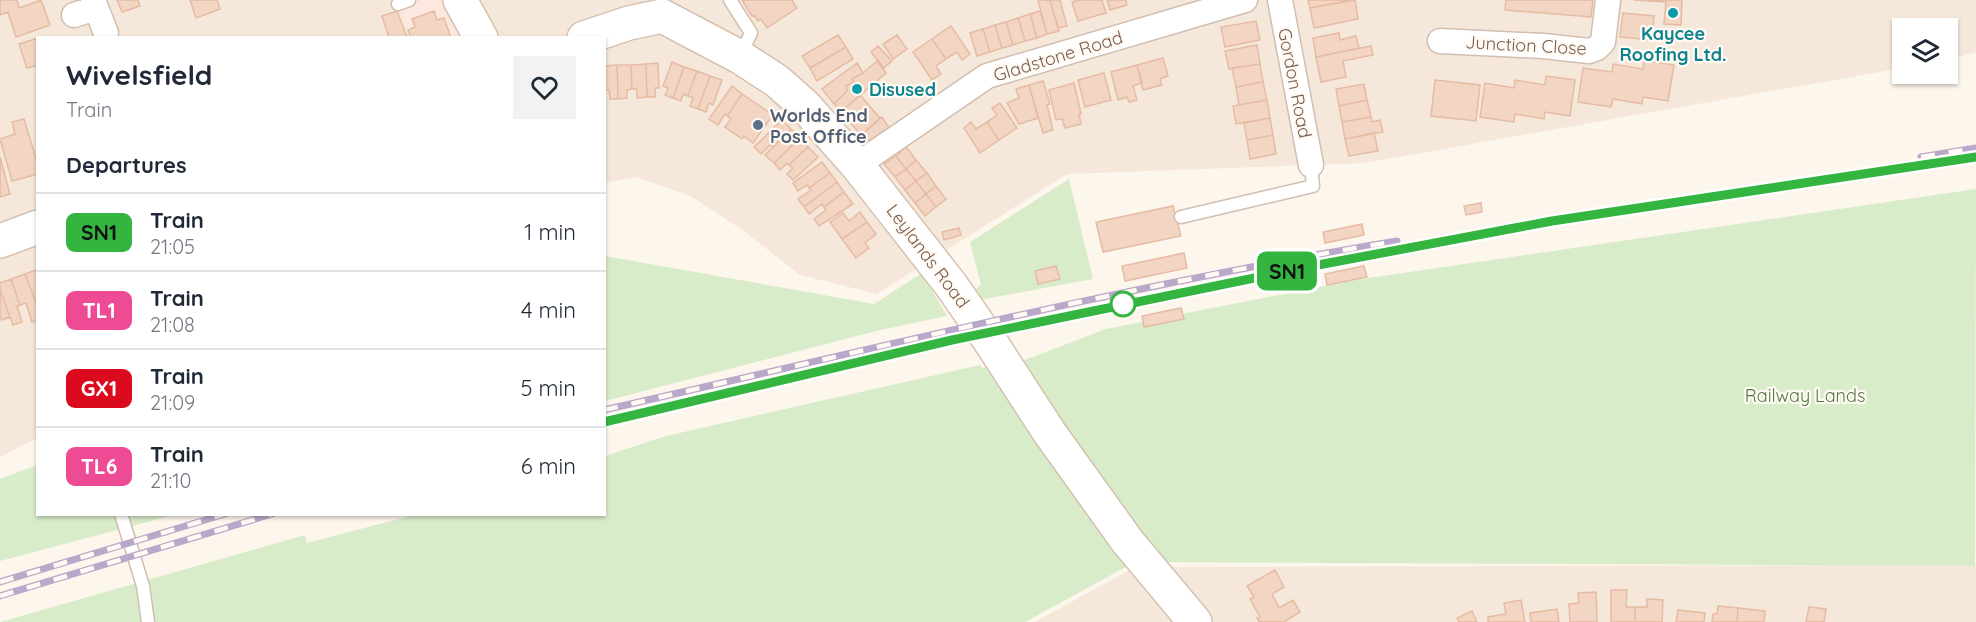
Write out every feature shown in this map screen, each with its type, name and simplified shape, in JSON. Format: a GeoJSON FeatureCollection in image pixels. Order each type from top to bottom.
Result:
{"type":"FeatureCollection","features":[{"type":"Feature","properties":{"kind":"street"},"geometry":{"type":"LineString","coordinates":[[460,0],[480,36]]}},
{"type":"Feature","properties":{"kind":"street","name":"Gladstone Road"},"geometry":{"type":"LineString","coordinates":[[857,165],[987,76],[1245,0]]}},
{"type":"Feature","properties":{"kind":"street","name":"Gordon Road"},"geometry":{"type":"LineString","coordinates":[[1280,0],[1311,165]]}},
{"type":"Feature","properties":{"kind":"street","name":"Junction Close"},"geometry":{"type":"LineString","coordinates":[[1440,41],[1543,46],[1589,51],[1597,48],[1603,42],[1608,0]]}},
{"type":"Feature","properties":{"kind":"street"},"geometry":{"type":"LineString","coordinates":[[87,8],[106,33]]}},
{"type":"Feature","properties":{"kind":"street"},"geometry":{"type":"LineString","coordinates":[[590,36],[666,8]]}},
{"type":"Feature","properties":{"kind":"street","name":"Leylands Road"},"geometry":{"type":"LineString","coordinates":[[666,8],[777,81],[804,105],[857,165],[951,285],[1049,432],[1128,542],[1195,622]]}},
{"type":"Feature","properties":{"kind":"street"},"geometry":{"type":"LineString","coordinates":[[0,241],[36,232]]}},
{"type":"Feature","properties":{"kind":"lane"},"geometry":{"type":"LineString","coordinates":[[730,0],[752,33],[740,57]]}},
{"type":"Feature","properties":{"kind":"lane"},"geometry":{"type":"LineString","coordinates":[[1181,217],[1313,186],[1311,165]]}},
{"type":"Feature","properties":{"kind":"lane"},"geometry":{"type":"LineString","coordinates":[[122,516],[143,586],[148,622]]}},
{"type":"Feature","properties":{"kind":"shaded area"},"geometry":{"type":"Polygon","coordinates":[[[0,0],[1976,0],[1976,53],[1958,57],[1958,18],[1892,18],[1892,70],[1364,163],[1067,174],[877,294],[800,275],[741,229],[690,196],[636,177],[606,183],[606,36],[36,36],[36,439],[0,457],[0,0]]]}},
{"type":"Feature","properties":{"kind":"shaded area"},"geometry":{"type":"Polygon","coordinates":[[[423,0],[440,0],[455,36],[411,36],[400,9],[423,0]]]}},
{"type":"Feature","properties":{"kind":"shaded area"},"geometry":{"type":"Polygon","coordinates":[[[1976,565],[1976,622],[1035,622],[1135,567],[1976,565]]]}},
{"type":"Feature","properties":{"kind":"green space"},"geometry":{"type":"Polygon","coordinates":[[[1069,179],[1093,279],[979,300],[973,291],[981,285],[970,242],[1069,179]]]}},
{"type":"Feature","properties":{"kind":"green space","name":"Railway Lands"},"geometry":{"type":"Polygon","coordinates":[[[1976,189],[1975,566],[1135,562],[1025,622],[0,622],[305,535],[307,543],[410,516],[606,516],[606,456],[666,436],[980,365],[982,368],[1022,361],[1106,329],[1355,280],[1976,189]]]}},
{"type":"Feature","properties":{"kind":"green space"},"geometry":{"type":"Polygon","coordinates":[[[606,256],[874,304],[922,273],[947,316],[880,330],[606,401],[606,256]]]}},
{"type":"Feature","properties":{"kind":"green space"},"geometry":{"type":"Polygon","coordinates":[[[36,465],[36,516],[170,516],[0,561],[0,479],[36,465]]]}},
{"type":"Feature","properties":{"kind":"building"},"geometry":{"type":"Polygon","coordinates":[[[0,0],[17,0],[19,8],[41,0],[50,25],[16,37],[8,12],[0,15],[0,0]]]}},
{"type":"Feature","properties":{"kind":"building"},"geometry":{"type":"Polygon","coordinates":[[[117,0],[138,0],[140,6],[122,12],[117,0]]]}},
{"type":"Feature","properties":{"kind":"building"},"geometry":{"type":"Polygon","coordinates":[[[190,0],[217,0],[220,9],[196,18],[190,0]]]}},
{"type":"Feature","properties":{"kind":"building"},"geometry":{"type":"Polygon","coordinates":[[[742,0],[792,0],[797,8],[767,28],[761,19],[758,21],[754,15],[752,16],[742,0]]]}},
{"type":"Feature","properties":{"kind":"building"},"geometry":{"type":"Polygon","coordinates":[[[1038,0],[1050,0],[1059,31],[1047,34],[1038,0]]]}},
{"type":"Feature","properties":{"kind":"building"},"geometry":{"type":"Polygon","coordinates":[[[1050,0],[1060,0],[1067,26],[1058,28],[1050,0]]]}},
{"type":"Feature","properties":{"kind":"building"},"geometry":{"type":"Polygon","coordinates":[[[1102,0],[1106,13],[1078,21],[1072,2],[1102,0]]]}},
{"type":"Feature","properties":{"kind":"building"},"geometry":{"type":"Polygon","coordinates":[[[1107,0],[1126,0],[1127,5],[1110,10],[1107,0]]]}},
{"type":"Feature","properties":{"kind":"building"},"geometry":{"type":"Polygon","coordinates":[[[1308,0],[1352,0],[1310,8],[1308,0]]]}},
{"type":"Feature","properties":{"kind":"building"},"geometry":{"type":"Polygon","coordinates":[[[1355,0],[1358,19],[1314,28],[1310,8],[1355,0]]]}},
{"type":"Feature","properties":{"kind":"building"},"geometry":{"type":"Polygon","coordinates":[[[1506,0],[1593,0],[1591,17],[1505,10],[1506,0]]]}},
{"type":"Feature","properties":{"kind":"building","name":"Kaycee Roofing Ltd."},"geometry":{"type":"Polygon","coordinates":[[[1634,0],[1682,0],[1681,25],[1664,24],[1666,2],[1634,0]]]}},
{"type":"Feature","properties":{"kind":"building"},"geometry":{"type":"Polygon","coordinates":[[[397,11],[407,36],[388,36],[382,16],[397,11]]]}},
{"type":"Feature","properties":{"kind":"building"},"geometry":{"type":"Polygon","coordinates":[[[434,11],[437,20],[444,18],[450,36],[410,36],[408,30],[415,27],[412,19],[434,11]]]}},
{"type":"Feature","properties":{"kind":"building"},"geometry":{"type":"Polygon","coordinates":[[[1040,11],[1047,34],[1037,38],[1030,14],[1040,11]]]}},
{"type":"Feature","properties":{"kind":"building"},"geometry":{"type":"Polygon","coordinates":[[[1623,13],[1654,16],[1652,40],[1620,37],[1623,13]]]}},
{"type":"Feature","properties":{"kind":"building"},"geometry":{"type":"Polygon","coordinates":[[[1030,14],[1037,38],[1025,41],[1018,18],[1030,14]]]}},
{"type":"Feature","properties":{"kind":"building"},"geometry":{"type":"Polygon","coordinates":[[[1018,18],[1025,41],[1013,45],[1006,22],[1018,18]]]}},
{"type":"Feature","properties":{"kind":"building"},"geometry":{"type":"Polygon","coordinates":[[[1256,21],[1260,40],[1225,47],[1221,27],[1256,21]]]}},
{"type":"Feature","properties":{"kind":"building"},"geometry":{"type":"Polygon","coordinates":[[[1006,22],[1013,45],[1002,48],[995,25],[1006,22]]]}},
{"type":"Feature","properties":{"kind":"building"},"geometry":{"type":"Polygon","coordinates":[[[995,25],[1002,48],[990,52],[983,29],[995,25]]]}},
{"type":"Feature","properties":{"kind":"building"},"geometry":{"type":"Polygon","coordinates":[[[951,26],[970,54],[962,60],[957,52],[946,59],[932,39],[951,26]]]}},
{"type":"Feature","properties":{"kind":"building"},"geometry":{"type":"Polygon","coordinates":[[[983,29],[990,52],[977,56],[970,33],[983,29]]]}},
{"type":"Feature","properties":{"kind":"building"},"geometry":{"type":"Polygon","coordinates":[[[1339,33],[1340,40],[1356,36],[1359,48],[1316,57],[1313,38],[1339,33]]]}},
{"type":"Feature","properties":{"kind":"building"},"geometry":{"type":"Polygon","coordinates":[[[838,35],[846,47],[810,68],[802,56],[838,35]]]}},
{"type":"Feature","properties":{"kind":"building"},"geometry":{"type":"Polygon","coordinates":[[[897,35],[907,49],[893,59],[883,44],[897,35]]]}},
{"type":"Feature","properties":{"kind":"building"},"geometry":{"type":"Polygon","coordinates":[[[36,39],[36,66],[27,68],[19,44],[36,39]]]}},
{"type":"Feature","properties":{"kind":"building"},"geometry":{"type":"Polygon","coordinates":[[[932,39],[946,59],[936,66],[941,74],[932,80],[913,52],[932,39]]]}},
{"type":"Feature","properties":{"kind":"building"},"geometry":{"type":"Polygon","coordinates":[[[1257,45],[1260,64],[1229,69],[1225,51],[1257,45]]]}},
{"type":"Feature","properties":{"kind":"building"},"geometry":{"type":"Polygon","coordinates":[[[878,46],[892,61],[884,68],[871,52],[878,46]]]}},
{"type":"Feature","properties":{"kind":"building"},"geometry":{"type":"Polygon","coordinates":[[[1371,46],[1373,55],[1343,61],[1346,77],[1321,82],[1316,57],[1371,46]]]}},
{"type":"Feature","properties":{"kind":"building"},"geometry":{"type":"Polygon","coordinates":[[[846,47],[853,59],[817,81],[810,68],[846,47]]]}},
{"type":"Feature","properties":{"kind":"building"},"geometry":{"type":"Polygon","coordinates":[[[1163,58],[1168,76],[1160,79],[1162,85],[1143,90],[1137,65],[1163,58]]]}},
{"type":"Feature","properties":{"kind":"building"},"geometry":{"type":"Polygon","coordinates":[[[1644,60],[1674,65],[1668,101],[1643,97],[1642,104],[1613,99],[1611,107],[1578,102],[1583,68],[1612,72],[1613,64],[1643,69],[1644,60]]]}},
{"type":"Feature","properties":{"kind":"building","name":"Disused"},"geometry":{"type":"Polygon","coordinates":[[[877,61],[886,73],[841,112],[834,104],[847,91],[846,86],[854,82],[852,79],[877,61]]]}},
{"type":"Feature","properties":{"kind":"building"},"geometry":{"type":"Polygon","coordinates":[[[672,62],[684,67],[673,98],[665,95],[668,88],[663,86],[672,62]]]}},
{"type":"Feature","properties":{"kind":"building"},"geometry":{"type":"Polygon","coordinates":[[[658,63],[659,88],[655,88],[655,97],[647,97],[646,64],[658,63]]]}},
{"type":"Feature","properties":{"kind":"building"},"geometry":{"type":"Polygon","coordinates":[[[857,63],[863,73],[852,79],[854,82],[846,86],[847,91],[834,104],[822,89],[857,63]]]}},
{"type":"Feature","properties":{"kind":"building"},"geometry":{"type":"Polygon","coordinates":[[[646,64],[647,97],[637,98],[637,89],[632,89],[631,65],[646,64]]]}},
{"type":"Feature","properties":{"kind":"building"},"geometry":{"type":"Polygon","coordinates":[[[1260,64],[1263,82],[1236,87],[1232,68],[1260,64]]]}},
{"type":"Feature","properties":{"kind":"building"},"geometry":{"type":"Polygon","coordinates":[[[617,65],[618,99],[610,99],[609,90],[606,90],[606,66],[617,65]]]}},
{"type":"Feature","properties":{"kind":"building"},"geometry":{"type":"Polygon","coordinates":[[[617,65],[631,65],[632,89],[627,90],[627,98],[618,99],[617,65]]]}},
{"type":"Feature","properties":{"kind":"building"},"geometry":{"type":"Polygon","coordinates":[[[1137,65],[1142,83],[1133,86],[1137,100],[1129,102],[1127,97],[1118,100],[1111,72],[1137,65]]]}},
{"type":"Feature","properties":{"kind":"building"},"geometry":{"type":"Polygon","coordinates":[[[684,67],[697,71],[688,96],[683,94],[681,101],[673,98],[684,67]]]}},
{"type":"Feature","properties":{"kind":"building"},"geometry":{"type":"Polygon","coordinates":[[[697,71],[710,76],[698,109],[690,106],[693,98],[688,96],[697,71]]]}},
{"type":"Feature","properties":{"kind":"building"},"geometry":{"type":"Polygon","coordinates":[[[1104,73],[1111,100],[1085,107],[1078,80],[1104,73]]]}},
{"type":"Feature","properties":{"kind":"building"},"geometry":{"type":"Polygon","coordinates":[[[710,76],[722,80],[713,105],[709,103],[706,112],[698,109],[710,76]]]}},
{"type":"Feature","properties":{"kind":"building"},"geometry":{"type":"Polygon","coordinates":[[[1546,76],[1575,80],[1570,116],[1545,112],[1544,119],[1515,114],[1514,122],[1480,117],[1485,83],[1514,88],[1515,80],[1545,85],[1546,76]]]}},
{"type":"Feature","properties":{"kind":"building"},"geometry":{"type":"Polygon","coordinates":[[[1435,80],[1480,85],[1476,121],[1431,116],[1435,80]]]}},
{"type":"Feature","properties":{"kind":"building"},"geometry":{"type":"Polygon","coordinates":[[[1043,81],[1050,104],[1047,105],[1053,130],[1043,133],[1029,85],[1043,81]]]}},
{"type":"Feature","properties":{"kind":"building"},"geometry":{"type":"Polygon","coordinates":[[[1263,82],[1267,100],[1239,105],[1236,87],[1263,82]]]}},
{"type":"Feature","properties":{"kind":"building"},"geometry":{"type":"Polygon","coordinates":[[[1074,83],[1081,124],[1065,128],[1062,119],[1056,120],[1049,90],[1074,83]]]}},
{"type":"Feature","properties":{"kind":"building"},"geometry":{"type":"Polygon","coordinates":[[[1364,84],[1367,100],[1339,106],[1336,89],[1364,84]]]}},
{"type":"Feature","properties":{"kind":"building"},"geometry":{"type":"Polygon","coordinates":[[[1029,85],[1038,118],[1019,124],[1007,103],[1019,98],[1016,89],[1029,85]]]}},
{"type":"Feature","properties":{"kind":"building"},"geometry":{"type":"Polygon","coordinates":[[[732,86],[742,94],[718,125],[709,119],[732,86]]]}},
{"type":"Feature","properties":{"kind":"building"},"geometry":{"type":"Polygon","coordinates":[[[742,94],[773,115],[753,143],[744,136],[742,139],[725,127],[731,119],[727,116],[742,94]]]}},
{"type":"Feature","properties":{"kind":"building"},"geometry":{"type":"Polygon","coordinates":[[[860,95],[880,118],[861,135],[841,112],[860,95]]]}},
{"type":"Feature","properties":{"kind":"building"},"geometry":{"type":"Polygon","coordinates":[[[1267,100],[1270,118],[1236,124],[1233,106],[1267,100]]]}},
{"type":"Feature","properties":{"kind":"building"},"geometry":{"type":"Polygon","coordinates":[[[1367,100],[1371,117],[1342,122],[1339,106],[1367,100]]]}},
{"type":"Feature","properties":{"kind":"building"},"geometry":{"type":"Polygon","coordinates":[[[1000,103],[1017,128],[999,140],[987,122],[997,115],[992,108],[1000,103]]]}},
{"type":"Feature","properties":{"kind":"building"},"geometry":{"type":"Polygon","coordinates":[[[882,117],[889,128],[869,141],[863,134],[882,117]]]}},
{"type":"Feature","properties":{"kind":"building"},"geometry":{"type":"Polygon","coordinates":[[[1371,117],[1372,122],[1380,120],[1383,132],[1345,139],[1342,122],[1371,117]]]}},
{"type":"Feature","properties":{"kind":"building"},"geometry":{"type":"Polygon","coordinates":[[[1270,118],[1273,135],[1247,140],[1244,123],[1270,118]]]}},
{"type":"Feature","properties":{"kind":"building"},"geometry":{"type":"Polygon","coordinates":[[[24,119],[36,158],[36,175],[12,181],[0,139],[15,134],[12,122],[24,119]]]}},
{"type":"Feature","properties":{"kind":"building"},"geometry":{"type":"Polygon","coordinates":[[[782,120],[791,129],[773,147],[770,145],[761,154],[754,147],[782,120]]]}},
{"type":"Feature","properties":{"kind":"building"},"geometry":{"type":"Polygon","coordinates":[[[971,122],[976,129],[987,122],[999,140],[980,153],[964,128],[971,122]]]}},
{"type":"Feature","properties":{"kind":"building"},"geometry":{"type":"Polygon","coordinates":[[[791,129],[800,138],[774,163],[765,155],[791,129]]]}},
{"type":"Feature","properties":{"kind":"building"},"geometry":{"type":"Polygon","coordinates":[[[1374,133],[1378,151],[1349,156],[1345,139],[1374,133]]]}},
{"type":"Feature","properties":{"kind":"building"},"geometry":{"type":"Polygon","coordinates":[[[1273,135],[1276,154],[1250,159],[1247,140],[1273,135]]]}},
{"type":"Feature","properties":{"kind":"building"},"geometry":{"type":"Polygon","coordinates":[[[800,138],[808,147],[789,165],[787,163],[780,170],[774,163],[800,138]]]}},
{"type":"Feature","properties":{"kind":"building"},"geometry":{"type":"Polygon","coordinates":[[[808,147],[818,157],[793,180],[787,174],[793,168],[789,165],[808,147]]]}},
{"type":"Feature","properties":{"kind":"building"},"geometry":{"type":"Polygon","coordinates":[[[906,147],[916,160],[906,169],[896,156],[906,147]]]}},
{"type":"Feature","properties":{"kind":"building"},"geometry":{"type":"Polygon","coordinates":[[[896,156],[906,169],[895,177],[884,164],[896,156]]]}},
{"type":"Feature","properties":{"kind":"building"},"geometry":{"type":"Polygon","coordinates":[[[0,157],[10,194],[0,197],[0,157]]]}},
{"type":"Feature","properties":{"kind":"building"},"geometry":{"type":"Polygon","coordinates":[[[916,160],[927,173],[916,181],[906,169],[916,160]]]}},
{"type":"Feature","properties":{"kind":"building"},"geometry":{"type":"Polygon","coordinates":[[[822,162],[830,173],[809,188],[807,185],[798,191],[793,183],[822,162]]]}},
{"type":"Feature","properties":{"kind":"building"},"geometry":{"type":"Polygon","coordinates":[[[906,169],[916,181],[905,190],[895,177],[906,169]]]}},
{"type":"Feature","properties":{"kind":"building"},"geometry":{"type":"Polygon","coordinates":[[[830,173],[837,182],[804,207],[798,199],[830,173]]]}},
{"type":"Feature","properties":{"kind":"building"},"geometry":{"type":"Polygon","coordinates":[[[927,173],[936,186],[926,194],[916,181],[927,173]]]}},
{"type":"Feature","properties":{"kind":"building"},"geometry":{"type":"Polygon","coordinates":[[[916,181],[926,194],[915,203],[905,190],[916,181]]]}},
{"type":"Feature","properties":{"kind":"building"},"geometry":{"type":"Polygon","coordinates":[[[837,182],[844,192],[824,207],[822,204],[809,214],[804,207],[837,182]]]}},
{"type":"Feature","properties":{"kind":"building"},"geometry":{"type":"Polygon","coordinates":[[[936,186],[946,199],[936,207],[926,194],[936,186]]]}},
{"type":"Feature","properties":{"kind":"building"},"geometry":{"type":"Polygon","coordinates":[[[844,192],[853,204],[819,226],[814,219],[826,210],[824,207],[844,192]]]}},
{"type":"Feature","properties":{"kind":"building"},"geometry":{"type":"Polygon","coordinates":[[[926,194],[936,207],[925,216],[915,203],[926,194]]]}},
{"type":"Feature","properties":{"kind":"building"},"geometry":{"type":"Polygon","coordinates":[[[1481,203],[1482,212],[1466,215],[1464,206],[1481,203]]]}},
{"type":"Feature","properties":{"kind":"building"},"geometry":{"type":"Polygon","coordinates":[[[1173,206],[1181,236],[1103,252],[1096,222],[1173,206]]]}},
{"type":"Feature","properties":{"kind":"building"},"geometry":{"type":"Polygon","coordinates":[[[860,212],[867,222],[842,239],[830,222],[843,213],[849,221],[860,212]]]}},
{"type":"Feature","properties":{"kind":"building"},"geometry":{"type":"Polygon","coordinates":[[[867,222],[876,234],[865,243],[869,248],[856,258],[842,239],[867,222]]]}},
{"type":"Feature","properties":{"kind":"building"},"geometry":{"type":"Polygon","coordinates":[[[1362,224],[1364,235],[1325,243],[1323,232],[1362,224]]]}},
{"type":"Feature","properties":{"kind":"building"},"geometry":{"type":"Polygon","coordinates":[[[959,228],[961,235],[944,240],[942,232],[959,228]]]}},
{"type":"Feature","properties":{"kind":"building"},"geometry":{"type":"Polygon","coordinates":[[[1184,253],[1187,268],[1125,281],[1122,266],[1184,253]]]}},
{"type":"Feature","properties":{"kind":"building"},"geometry":{"type":"Polygon","coordinates":[[[1056,266],[1060,279],[1038,284],[1035,271],[1056,266]]]}},
{"type":"Feature","properties":{"kind":"building"},"geometry":{"type":"Polygon","coordinates":[[[1364,266],[1367,277],[1327,285],[1325,274],[1364,266]]]}},
{"type":"Feature","properties":{"kind":"building"},"geometry":{"type":"Polygon","coordinates":[[[36,270],[36,303],[25,274],[36,270]]]}},
{"type":"Feature","properties":{"kind":"building"},"geometry":{"type":"Polygon","coordinates":[[[25,274],[36,303],[36,321],[32,322],[26,303],[20,305],[11,279],[25,274]]]}},
{"type":"Feature","properties":{"kind":"building"},"geometry":{"type":"Polygon","coordinates":[[[11,279],[20,305],[17,306],[22,322],[13,325],[0,290],[0,283],[11,279]]]}},
{"type":"Feature","properties":{"kind":"building"},"geometry":{"type":"Polygon","coordinates":[[[0,290],[10,317],[2,320],[0,316],[0,290]]]}},
{"type":"Feature","properties":{"kind":"building"},"geometry":{"type":"Polygon","coordinates":[[[1181,308],[1184,319],[1144,327],[1142,316],[1181,308]]]}},
{"type":"Feature","properties":{"kind":"building"},"geometry":{"type":"Polygon","coordinates":[[[1275,570],[1284,587],[1272,594],[1279,608],[1293,600],[1300,612],[1284,622],[1260,622],[1257,618],[1260,617],[1250,599],[1254,597],[1247,586],[1275,570]]]}},
{"type":"Feature","properties":{"kind":"building"},"geometry":{"type":"Polygon","coordinates":[[[1611,590],[1627,590],[1626,607],[1635,607],[1635,622],[1611,622],[1611,590]]]}},
{"type":"Feature","properties":{"kind":"building"},"geometry":{"type":"Polygon","coordinates":[[[1596,592],[1597,622],[1570,622],[1569,604],[1579,603],[1578,593],[1596,592]]]}},
{"type":"Feature","properties":{"kind":"building"},"geometry":{"type":"Polygon","coordinates":[[[1647,599],[1663,600],[1662,622],[1635,622],[1635,607],[1647,607],[1647,599]]]}},
{"type":"Feature","properties":{"kind":"building"},"geometry":{"type":"Polygon","coordinates":[[[1521,600],[1525,622],[1488,622],[1488,617],[1506,614],[1504,603],[1521,600]]]}},
{"type":"Feature","properties":{"kind":"building"},"geometry":{"type":"Polygon","coordinates":[[[1718,606],[1738,608],[1737,622],[1712,622],[1713,614],[1717,614],[1718,606]]]}},
{"type":"Feature","properties":{"kind":"building"},"geometry":{"type":"Polygon","coordinates":[[[1809,607],[1826,609],[1824,622],[1806,622],[1809,607]]]}},
{"type":"Feature","properties":{"kind":"building"},"geometry":{"type":"Polygon","coordinates":[[[1738,608],[1765,611],[1764,622],[1737,622],[1738,608]]]}},
{"type":"Feature","properties":{"kind":"building"},"geometry":{"type":"Polygon","coordinates":[[[1557,609],[1559,622],[1531,622],[1530,613],[1557,609]]]}},
{"type":"Feature","properties":{"kind":"building"},"geometry":{"type":"Polygon","coordinates":[[[1678,610],[1705,613],[1704,622],[1676,622],[1678,610]]]}},
{"type":"Feature","properties":{"kind":"building"},"geometry":{"type":"Polygon","coordinates":[[[1472,611],[1477,622],[1459,622],[1457,618],[1472,611]]]}},
{"type":"Feature","properties":{"kind":"railway"},"geometry":{"type":"LineString","coordinates":[[1921,157],[1976,148]]}},
{"type":"Feature","properties":{"kind":"railway"},"geometry":{"type":"LineString","coordinates":[[606,422],[959,340],[1314,264],[1605,212],[1976,157]]}},
{"type":"Feature","properties":{"kind":"railway"},"geometry":{"type":"LineString","coordinates":[[606,410],[1098,298],[1297,258],[1397,241]]}},
{"type":"Feature","properties":{"kind":"railway"},"geometry":{"type":"LineString","coordinates":[[0,582],[218,516]]}},
{"type":"Feature","properties":{"kind":"railway"},"geometry":{"type":"LineString","coordinates":[[0,596],[265,516]]}},
{"type":"Feature","properties":{"kind":"train","name":"SN1"},"geometry":{"type":"LineString","coordinates":[[606,422],[952,340],[1318,265],[1552,221],[1976,157]]}},
{"type":"Feature","properties":{"kind":"place","name":"Kaycee Roofing Ltd."},"geometry":{"type":"Point","coordinates":[1673,13]}},
{"type":"Feature","properties":{"kind":"place","name":"Disused"},"geometry":{"type":"Point","coordinates":[857,89]}},
{"type":"Feature","properties":{"kind":"place","name":"Worlds End Post Office"},"geometry":{"type":"Point","coordinates":[758,125]}}]}
